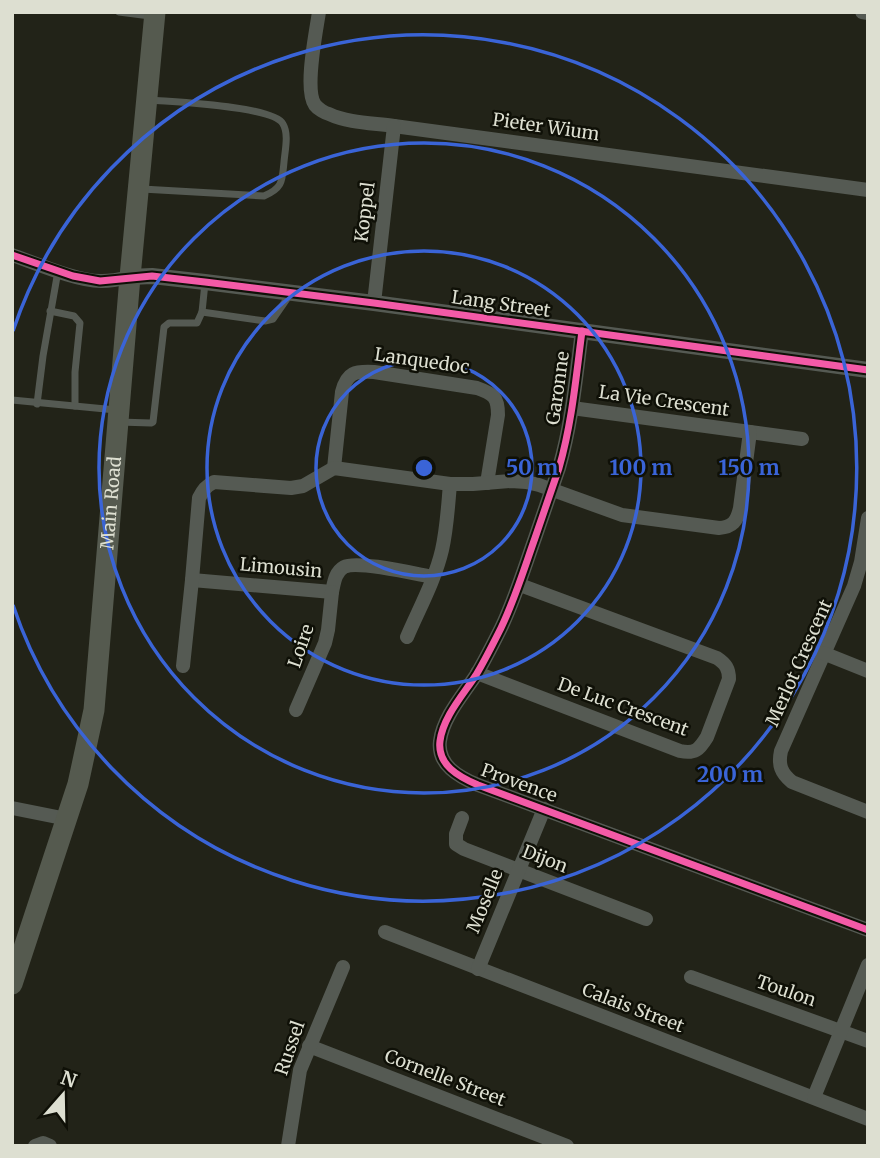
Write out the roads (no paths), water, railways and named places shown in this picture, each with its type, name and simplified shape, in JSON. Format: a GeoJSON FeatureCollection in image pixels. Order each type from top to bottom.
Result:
{"type":"FeatureCollection","features":[{"type":"Feature","properties":{"kind":"main road","name":"Main Road"},"geometry":{"type":"LineString","coordinates":[[12,985],[67,819],[94,710],[155,14]]}},
{"type":"Feature","properties":{"kind":"street","name":"Pieter Wium"},"geometry":{"type":"LineString","coordinates":[[319,12],[310,82],[311,96],[326,114],[394,126],[868,190]]}},
{"type":"Feature","properties":{"kind":"street"},"geometry":{"type":"LineString","coordinates":[[862,12],[868,13]]}},
{"type":"Feature","properties":{"kind":"street","name":"Koppel"},"geometry":{"type":"LineString","coordinates":[[374,303],[394,126]]}},
{"type":"Feature","properties":{"kind":"street"},"geometry":{"type":"LineString","coordinates":[[12,255],[73,276],[100,281],[130,278]]}},
{"type":"Feature","properties":{"kind":"street","name":"Lang Street"},"geometry":{"type":"LineString","coordinates":[[130,278],[152,276],[374,303],[868,370]]}},
{"type":"Feature","properties":{"kind":"street","name":"Garonne"},"geometry":{"type":"LineString","coordinates":[[552,489],[564,450],[572,408],[582,331]]}},
{"type":"Feature","properties":{"kind":"street","name":"Lanquedoc"},"geometry":{"type":"LineString","coordinates":[[334,468],[344,382],[350,374],[359,371],[374,372],[477,388],[495,397],[498,415],[488,484]]}},
{"type":"Feature","properties":{"kind":"street","name":"La Vie Crescent"},"geometry":{"type":"LineString","coordinates":[[572,408],[802,439]]}},
{"type":"Feature","properties":{"kind":"street","name":"La Vie Crescent"},"geometry":{"type":"LineString","coordinates":[[552,489],[622,515],[727,528],[734,524],[738,517],[750,432]]}},
{"type":"Feature","properties":{"kind":"street"},"geometry":{"type":"LineString","coordinates":[[183,666],[199,498],[207,486],[220,481],[291,488],[303,486],[334,468],[450,484],[511,481],[552,489]]}},
{"type":"Feature","properties":{"kind":"street"},"geometry":{"type":"LineString","coordinates":[[407,637],[442,551],[450,484]]}},
{"type":"Feature","properties":{"kind":"street","name":"Provence"},"geometry":{"type":"LineString","coordinates":[[552,489],[520,585],[501,629],[443,730],[440,740],[446,765],[454,774],[466,780],[868,930]]}},
{"type":"Feature","properties":{"kind":"street","name":"Merlot Crescent"},"geometry":{"type":"LineString","coordinates":[[868,518],[858,574],[779,760],[784,775],[792,782],[868,812]]}},
{"type":"Feature","properties":{"kind":"street","name":"Limousin"},"geometry":{"type":"LineString","coordinates":[[192,580],[332,592],[337,574],[347,566],[364,565],[433,577]]}},
{"type":"Feature","properties":{"kind":"street","name":"De Luc Crescent"},"geometry":{"type":"LineString","coordinates":[[477,673],[680,751],[689,753],[696,750],[707,737],[729,679],[729,671],[724,663],[717,658],[520,585]]}},
{"type":"Feature","properties":{"kind":"street","name":"Loire"},"geometry":{"type":"LineString","coordinates":[[296,709],[325,643],[332,592]]}},
{"type":"Feature","properties":{"kind":"street"},"geometry":{"type":"LineString","coordinates":[[823,653],[868,671]]}},
{"type":"Feature","properties":{"kind":"street"},"geometry":{"type":"LineString","coordinates":[[12,808],[67,819]]}},
{"type":"Feature","properties":{"kind":"street","name":"Moselle"},"geometry":{"type":"LineString","coordinates":[[478,969],[544,809]]}},
{"type":"Feature","properties":{"kind":"street","name":"Dijon"},"geometry":{"type":"LineString","coordinates":[[462,818],[456,834],[456,844],[464,849],[646,919]]}},
{"type":"Feature","properties":{"kind":"street","name":"Calais Street"},"geometry":{"type":"LineString","coordinates":[[386,932],[868,1119]]}},
{"type":"Feature","properties":{"kind":"street"},"geometry":{"type":"LineString","coordinates":[[814,1097],[868,965]]}},
{"type":"Feature","properties":{"kind":"street","name":"Russel"},"geometry":{"type":"LineString","coordinates":[[288,1146],[298,1080],[309,1046],[344,967]]}},
{"type":"Feature","properties":{"kind":"street","name":"Toulon"},"geometry":{"type":"LineString","coordinates":[[691,978],[868,1041]]}},
{"type":"Feature","properties":{"kind":"street","name":"Cornelle Street"},"geometry":{"type":"LineString","coordinates":[[309,1046],[567,1146]]}},
{"type":"Feature","properties":{"kind":"street"},"geometry":{"type":"LineString","coordinates":[[35,1146],[43,1143],[50,1146]]}},
{"type":"Feature","properties":{"kind":"lane"},"geometry":{"type":"LineString","coordinates":[[119,12],[155,14]]}},
{"type":"Feature","properties":{"kind":"lane"},"geometry":{"type":"LineString","coordinates":[[138,189],[264,196],[276,191],[283,172],[286,135],[283,122],[276,117],[249,109],[147,100]]}},
{"type":"Feature","properties":{"kind":"lane"},"geometry":{"type":"LineString","coordinates":[[37,404],[58,271]]}},
{"type":"Feature","properties":{"kind":"lane"},"geometry":{"type":"LineString","coordinates":[[12,400],[75,406],[153,422],[164,327],[169,323],[197,323],[202,312],[205,282]]}},
{"type":"Feature","properties":{"kind":"lane"},"geometry":{"type":"LineString","coordinates":[[202,312],[269,321],[292,293]]}},
{"type":"Feature","properties":{"kind":"lane"},"geometry":{"type":"LineString","coordinates":[[50,311],[74,316],[80,323],[75,406]]}}]}
